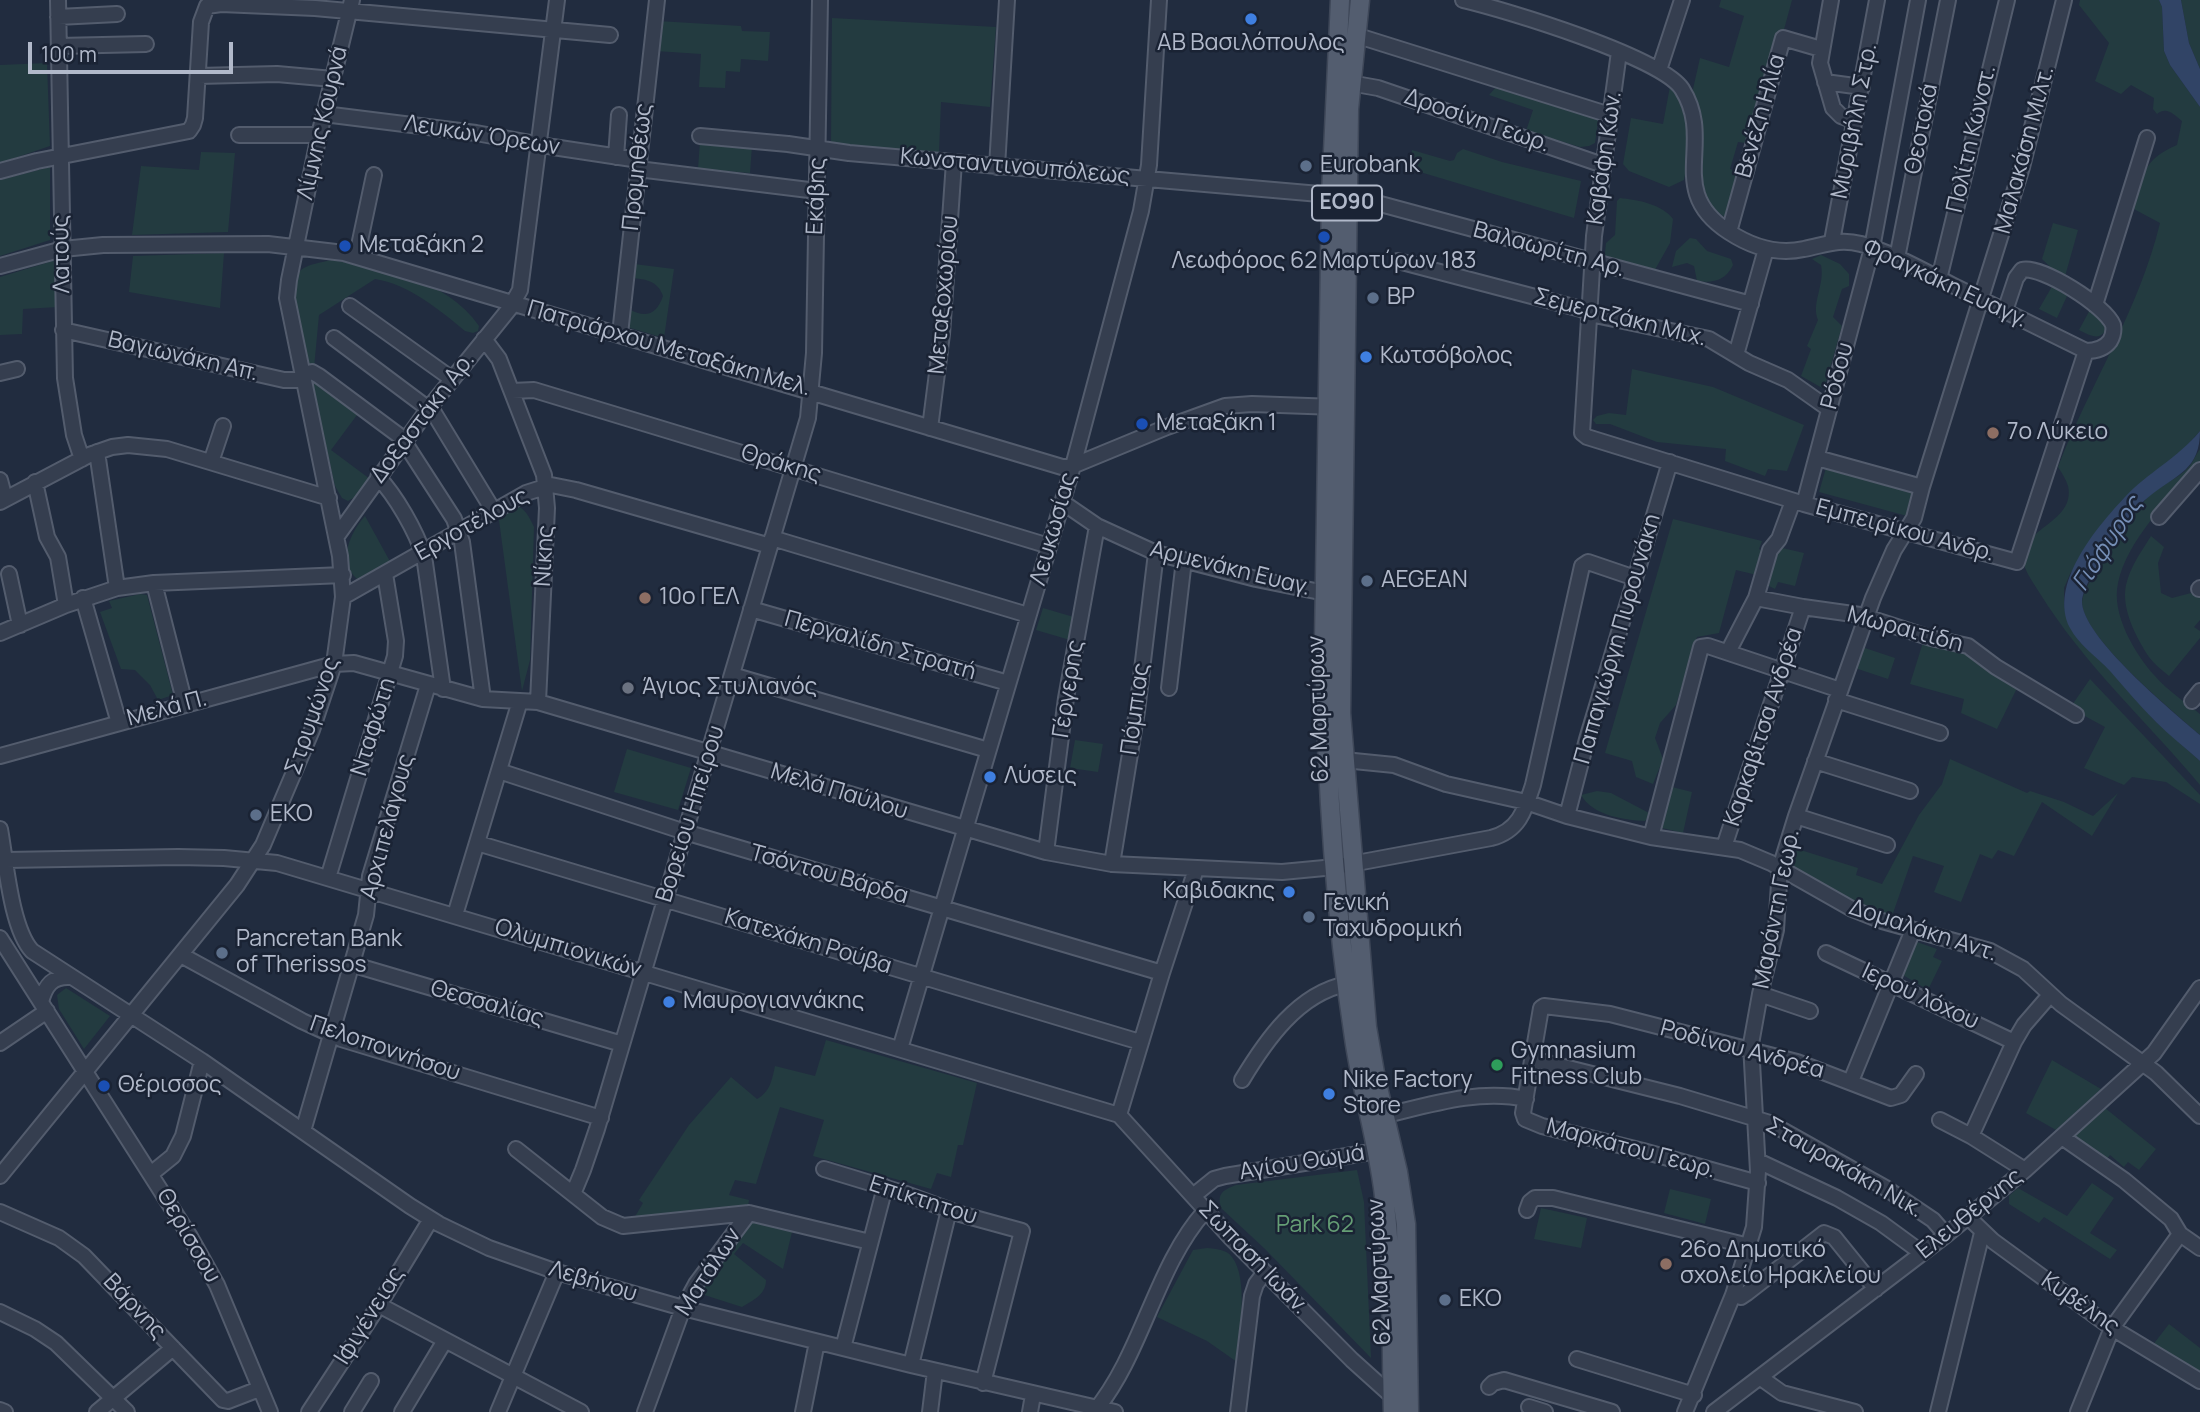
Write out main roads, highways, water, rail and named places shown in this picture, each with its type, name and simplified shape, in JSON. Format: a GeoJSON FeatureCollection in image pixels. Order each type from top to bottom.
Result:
{"type":"FeatureCollection","features":[{"type":"Feature","properties":{"kind":"main road","name":"62 Μαρτύρων"},"geometry":{"type":"LineString","coordinates":[[1340,0],[1336,407],[1346,984],[1377,1117],[1398,1172],[1406,1224],[1409,1412]]}},
{"type":"Feature","properties":{"kind":"main road","name":"62 Μαρτύρων"},"geometry":{"type":"LineString","coordinates":[[1339,195],[1360,0]]}},
{"type":"Feature","properties":{"kind":"main road","name":"62 Μαρτύρων"},"geometry":{"type":"LineString","coordinates":[[1336,407],[1325,593],[1326,708],[1377,1117],[1377,1151],[1388,1240],[1392,1404]]}},
{"type":"Feature","properties":{"kind":"water"},"geometry":{"type":"Polygon","coordinates":[[[2159,0],[2181,0],[2189,43],[2200,69],[2200,107],[2170,65],[2164,51],[2162,7],[2159,0]]]}},
{"type":"Feature","properties":{"kind":"water","name":"Γιόφυρος"},"geometry":{"type":"Polygon","coordinates":[[[2200,431],[2199,444],[2192,462],[2131,514],[2091,577],[2082,601],[2086,616],[2112,653],[2200,735],[2200,761],[2156,722],[2078,640],[2070,628],[2065,611],[2065,594],[2078,558],[2113,510],[2133,489],[2200,431]]]}},
{"type":"Feature","properties":{"kind":"place","name":"ΑΒ Βασιλόπουλος"},"geometry":{"type":"Point","coordinates":[1251,19]}},
{"type":"Feature","properties":{"kind":"place","name":"Eurobank"},"geometry":{"type":"Point","coordinates":[1306,166]}},
{"type":"Feature","properties":{"kind":"place","name":"Λεωφόρος 62 Μαρτύρων 183"},"geometry":{"type":"Point","coordinates":[1324,237]}},
{"type":"Feature","properties":{"kind":"place","name":"Μεταξάκη 2"},"geometry":{"type":"Point","coordinates":[345,246]}},
{"type":"Feature","properties":{"kind":"place","name":"BP"},"geometry":{"type":"Point","coordinates":[1373,298]}},
{"type":"Feature","properties":{"kind":"place","name":"Κωτσόβολος"},"geometry":{"type":"Point","coordinates":[1366,357]}},
{"type":"Feature","properties":{"kind":"place","name":"Μεταξάκη 1"},"geometry":{"type":"Point","coordinates":[1142,424]}},
{"type":"Feature","properties":{"kind":"place","name":"7o Λύκειο"},"geometry":{"type":"Point","coordinates":[1993,433]}},
{"type":"Feature","properties":{"kind":"place","name":"AEGEAN"},"geometry":{"type":"Point","coordinates":[1367,581]}},
{"type":"Feature","properties":{"kind":"place","name":"10ο ΓΕΛ"},"geometry":{"type":"Point","coordinates":[645,598]}},
{"type":"Feature","properties":{"kind":"place","name":"Άγιος Στυλιανός"},"geometry":{"type":"Point","coordinates":[628,688]}},
{"type":"Feature","properties":{"kind":"place","name":"Λύσεις"},"geometry":{"type":"Point","coordinates":[990,777]}},
{"type":"Feature","properties":{"kind":"place","name":"EKO"},"geometry":{"type":"Point","coordinates":[256,815]}},
{"type":"Feature","properties":{"kind":"place","name":"Καβιδακης"},"geometry":{"type":"Point","coordinates":[1289,892]}},
{"type":"Feature","properties":{"kind":"place","name":"Γενική Ταχυδρομική"},"geometry":{"type":"Point","coordinates":[1309,917]}},
{"type":"Feature","properties":{"kind":"place","name":"Pancretan Bank of Therissos"},"geometry":{"type":"Point","coordinates":[222,953]}},
{"type":"Feature","properties":{"kind":"place","name":"Μαυρογιαννάκης"},"geometry":{"type":"Point","coordinates":[669,1002]}},
{"type":"Feature","properties":{"kind":"place","name":"Gymnasium Fitness Club"},"geometry":{"type":"Point","coordinates":[1497,1065]}},
{"type":"Feature","properties":{"kind":"place","name":"Θέρισσος"},"geometry":{"type":"Point","coordinates":[104,1086]}},
{"type":"Feature","properties":{"kind":"place","name":"Nike Factory Store"},"geometry":{"type":"Point","coordinates":[1329,1094]}},
{"type":"Feature","properties":{"kind":"place","name":"26ο Δημοτικό σχολείο Ηρακλείου"},"geometry":{"type":"Point","coordinates":[1666,1264]}},
{"type":"Feature","properties":{"kind":"place","name":"ΕΚΟ"},"geometry":{"type":"Point","coordinates":[1445,1300]}},
{"type":"Feature","properties":{"kind":"park label","name":"Park 62"},"geometry":{"type":"Point","coordinates":[1315,1226]}}]}
